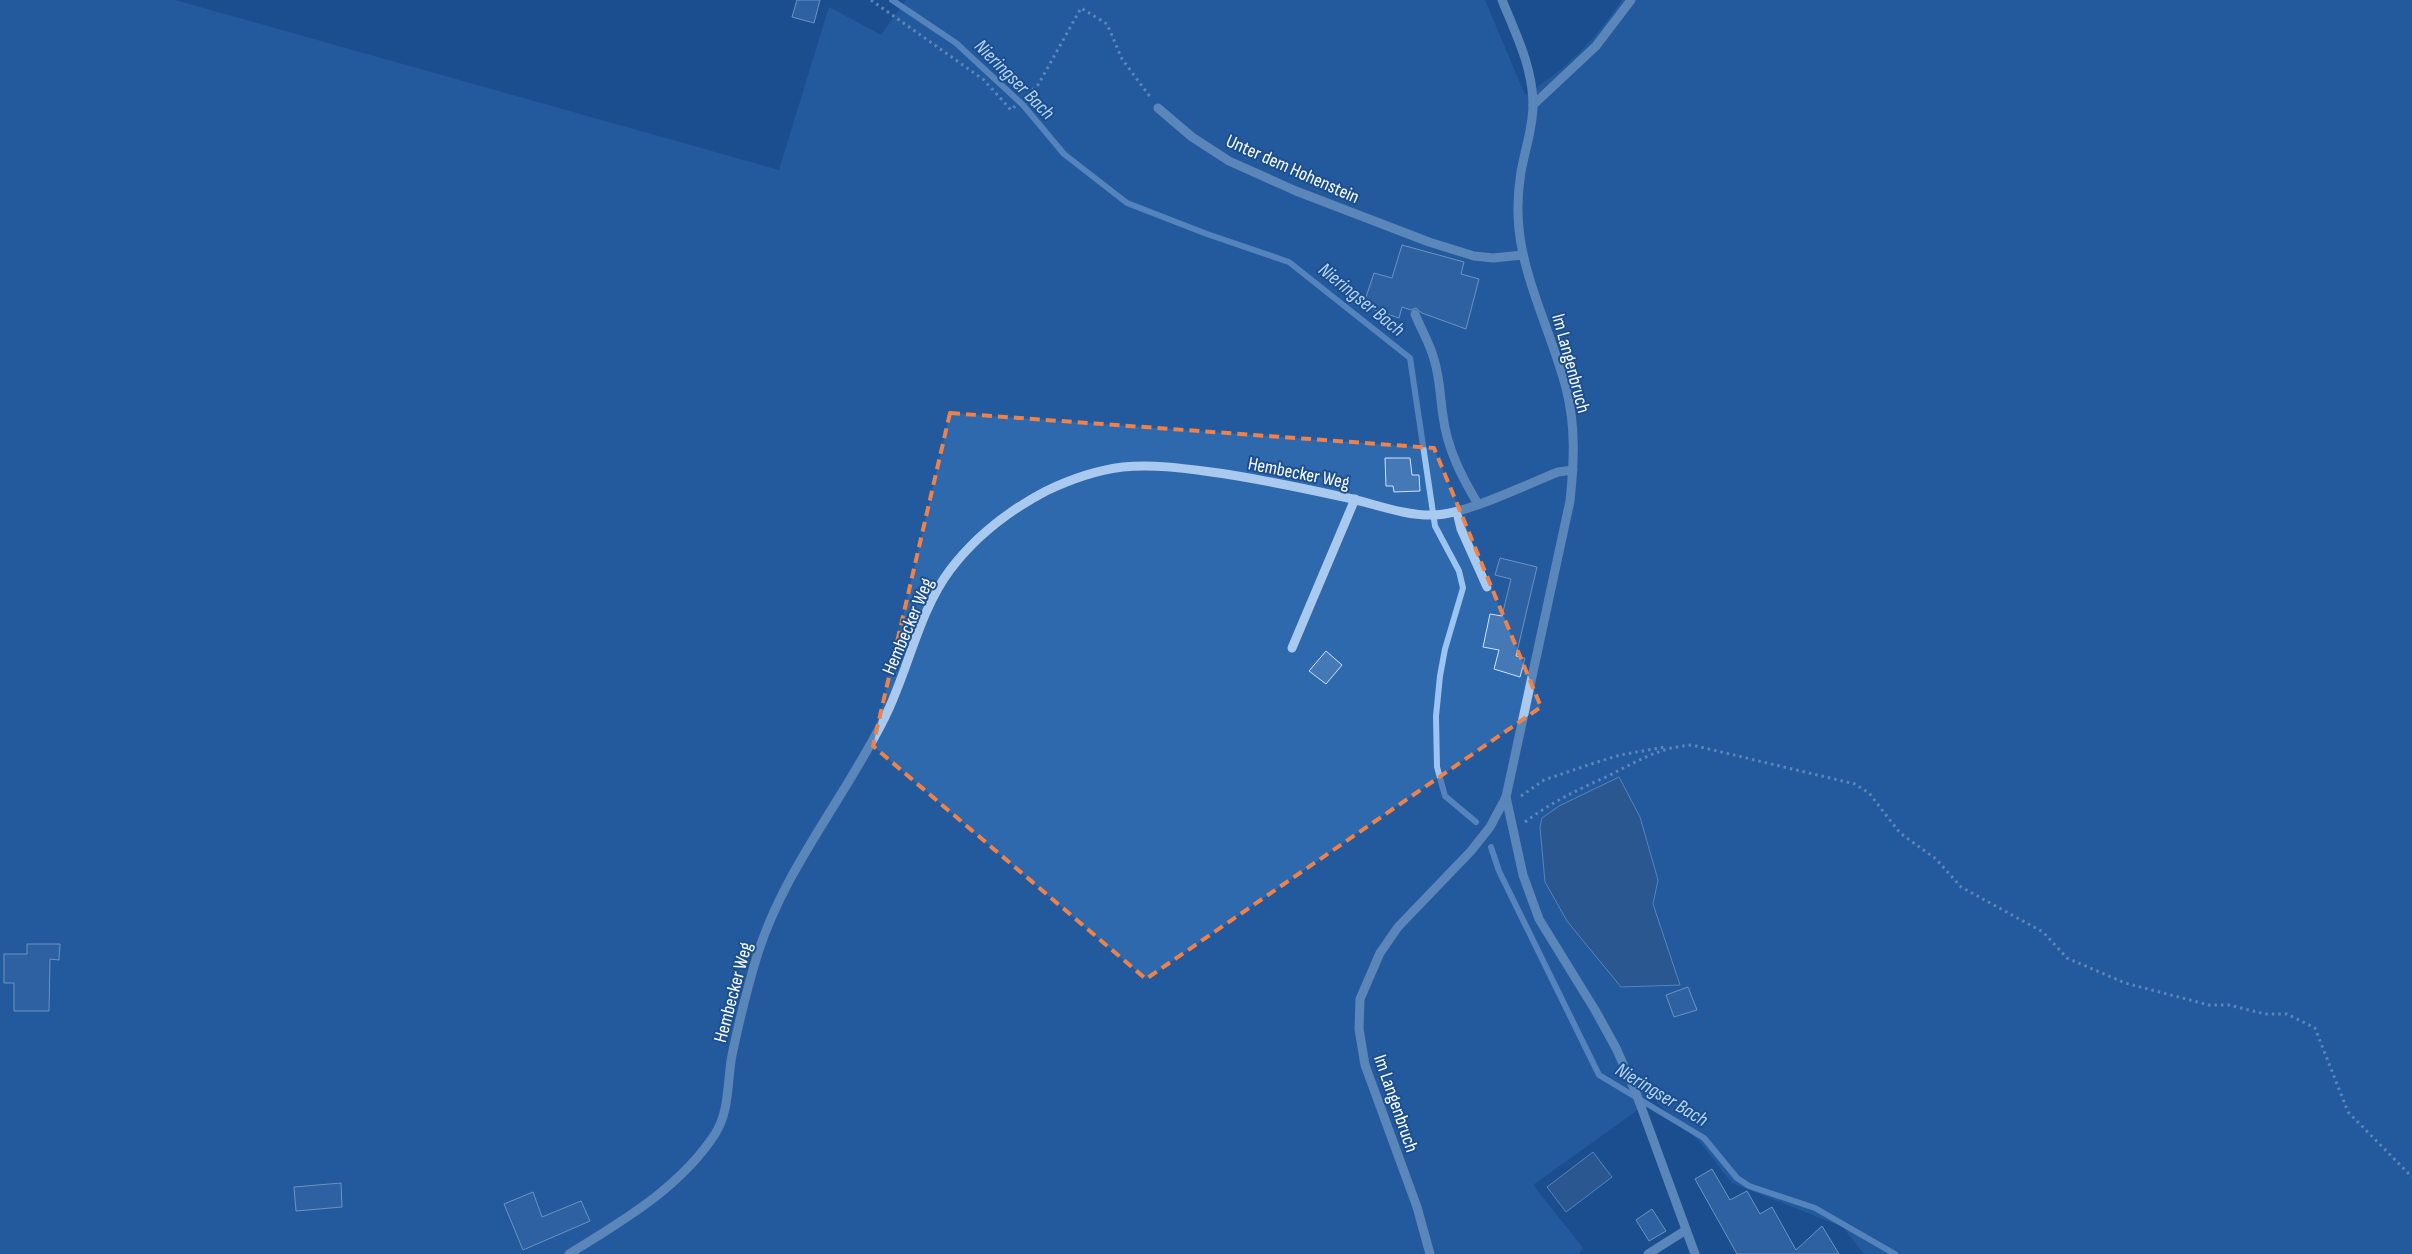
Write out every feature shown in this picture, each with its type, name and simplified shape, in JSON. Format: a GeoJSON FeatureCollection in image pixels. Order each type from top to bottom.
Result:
{"type":"FeatureCollection","features":[{"type":"Feature","properties":{"kind":"street","name":"Im Langenbruch"},"geometry":{"type":"LineString","coordinates":[[1430,1254],[1417,1207],[1365,1065],[1359,1030],[1360,999],[1380,953],[1398,927],[1471,851],[1490,827],[1506,797],[1570,501],[1573,470],[1574,438],[1566,388],[1524,255],[1519,229],[1518,200],[1521,172],[1532,125],[1533,105],[1531,80],[1524,54],[1502,0]]}},
{"type":"Feature","properties":{"kind":"street"},"geometry":{"type":"LineString","coordinates":[[1533,105],[1563,79],[1596,46],[1631,0]]}},
{"type":"Feature","properties":{"kind":"street","name":"Unter dem Hohenstein"},"geometry":{"type":"LineString","coordinates":[[1158,108],[1192,137],[1229,161],[1296,191],[1429,242],[1474,256],[1511,258],[1524,255]]}},
{"type":"Feature","properties":{"kind":"street"},"geometry":{"type":"LineString","coordinates":[[1415,314],[1434,358],[1449,446],[1464,480],[1478,504]]}},
{"type":"Feature","properties":{"kind":"street","name":"Hembecker Weg"},"geometry":{"type":"LineString","coordinates":[[569,1254],[655,1198],[688,1166],[715,1133],[724,1110],[738,1024],[764,936],[800,862],[858,768],[887,713],[935,596],[949,572],[971,546],[1000,520],[1046,491],[1098,472],[1121,467],[1152,466],[1225,474],[1424,516],[1457,512],[1558,472],[1573,470]]}},
{"type":"Feature","properties":{"kind":"street"},"geometry":{"type":"LineString","coordinates":[[1292,648],[1355,500]]}},
{"type":"Feature","properties":{"kind":"street"},"geometry":{"type":"LineString","coordinates":[[1457,512],[1462,529],[1487,587]]}},
{"type":"Feature","properties":{"kind":"street","name":"Im Langenbruch"},"geometry":{"type":"LineString","coordinates":[[1506,797],[1523,875],[1539,919],[1616,1048],[1636,1093],[1695,1254]]}},
{"type":"Feature","properties":{"kind":"street"},"geometry":{"type":"LineString","coordinates":[[1648,1254],[1686,1230]]}},
{"type":"Feature","properties":{"kind":"path"},"geometry":{"type":"LineString","coordinates":[[871,0],[984,80],[1011,110],[1038,85],[1081,8],[1107,24],[1122,60],[1158,108]]}},
{"type":"Feature","properties":{"kind":"path"},"geometry":{"type":"LineString","coordinates":[[1516,799],[1544,780],[1620,755],[1692,745],[1855,784],[1869,793],[1900,833],[1936,859],[1961,887],[2043,932],[2067,958],[2124,982],[2209,1005],[2229,1005],[2265,1014],[2287,1014],[2315,1028],[2348,1112],[2412,1177]]}},
{"type":"Feature","properties":{"kind":"path"},"geometry":{"type":"LineString","coordinates":[[1514,831],[1569,793],[1637,760],[1674,746]]}},
{"type":"Feature","properties":{"kind":"highlighted area"},"geometry":{"type":"Polygon","coordinates":[[[950,413],[1434,448],[1541,707],[1146,979],[873,746],[950,413]]]}},
{"type":"Feature","properties":{"kind":"shaded area"},"geometry":{"type":"Polygon","coordinates":[[[0,0],[175,0],[779,170],[829,7],[881,35],[906,0],[1485,0],[1525,95],[1554,75],[1579,53],[1601,29],[1622,0],[2412,0],[2412,1254],[1864,1254],[1843,1227],[1732,1183],[1700,1142],[1653,1099],[1533,1185],[1583,1248],[1579,1254],[0,1254],[0,0]],[[1619,778],[1559,806],[1542,818],[1653,904],[1658,880],[1619,778]]]}},
{"type":"Feature","properties":{"kind":"shaded area"},"geometry":{"type":"Polygon","coordinates":[[[1619,777],[1640,817],[1658,880],[1653,904],[1680,985],[1621,987],[1567,921],[1545,882],[1540,827],[1542,818],[1559,806],[1619,777]]]}},
{"type":"Feature","properties":{"kind":"shaded area"},"geometry":{"type":"Polygon","coordinates":[[[1593,1152],[1612,1177],[1566,1212],[1547,1187],[1593,1152]]]}},
{"type":"Feature","properties":{"kind":"building"},"geometry":{"type":"Polygon","coordinates":[[[797,0],[820,0],[814,23],[792,17],[797,0]]]}},
{"type":"Feature","properties":{"kind":"building"},"geometry":{"type":"Polygon","coordinates":[[[1402,245],[1464,262],[1461,274],[1479,279],[1466,329],[1422,313],[1416,308],[1411,310],[1402,307],[1399,318],[1363,306],[1374,273],[1392,278],[1402,245]]]}},
{"type":"Feature","properties":{"kind":"building"},"geometry":{"type":"Polygon","coordinates":[[[1385,458],[1410,458],[1412,475],[1419,475],[1420,491],[1394,492],[1393,486],[1386,486],[1385,458]]]}},
{"type":"Feature","properties":{"kind":"building"},"geometry":{"type":"Polygon","coordinates":[[[1500,558],[1537,567],[1516,656],[1525,658],[1520,677],[1494,669],[1499,650],[1483,647],[1490,614],[1502,616],[1511,579],[1495,575],[1500,558]]]}},
{"type":"Feature","properties":{"kind":"building"},"geometry":{"type":"Polygon","coordinates":[[[1326,651],[1342,665],[1326,684],[1309,671],[1326,651]]]}},
{"type":"Feature","properties":{"kind":"building"},"geometry":{"type":"Polygon","coordinates":[[[27,944],[60,944],[59,960],[50,959],[49,1011],[14,1011],[14,983],[4,983],[4,954],[27,954],[27,944]]]}},
{"type":"Feature","properties":{"kind":"building"},"geometry":{"type":"Polygon","coordinates":[[[1688,987],[1697,1010],[1674,1017],[1666,995],[1688,987]]]}},
{"type":"Feature","properties":{"kind":"building"},"geometry":{"type":"Polygon","coordinates":[[[1712,1169],[1730,1200],[1747,1191],[1760,1214],[1772,1207],[1796,1250],[1822,1226],[1839,1254],[1737,1254],[1695,1179],[1712,1169]]]}},
{"type":"Feature","properties":{"kind":"building"},"geometry":{"type":"Polygon","coordinates":[[[341,1183],[342,1207],[296,1211],[294,1187],[341,1183]]]}},
{"type":"Feature","properties":{"kind":"building"},"geometry":{"type":"Polygon","coordinates":[[[533,1192],[542,1217],[581,1201],[590,1221],[523,1250],[504,1204],[533,1192]]]}},
{"type":"Feature","properties":{"kind":"building"},"geometry":{"type":"Polygon","coordinates":[[[1652,1209],[1666,1231],[1649,1241],[1636,1220],[1652,1209]]]}},
{"type":"Feature","properties":{"kind":"waterway","name":"Nieringser Bach"},"geometry":{"type":"LineString","coordinates":[[892,0],[956,43],[1023,105],[1064,154],[1127,203],[1207,234],[1289,262],[1410,358],[1435,526],[1459,571],[1463,588],[1445,649],[1440,676],[1436,716],[1437,767],[1445,796],[1476,822]]}},
{"type":"Feature","properties":{"kind":"waterway","name":"Nieringser Bach"},"geometry":{"type":"LineString","coordinates":[[1491,847],[1499,871],[1599,1075],[1704,1138],[1737,1178],[1749,1186],[1815,1208],[1895,1254]]}}]}
